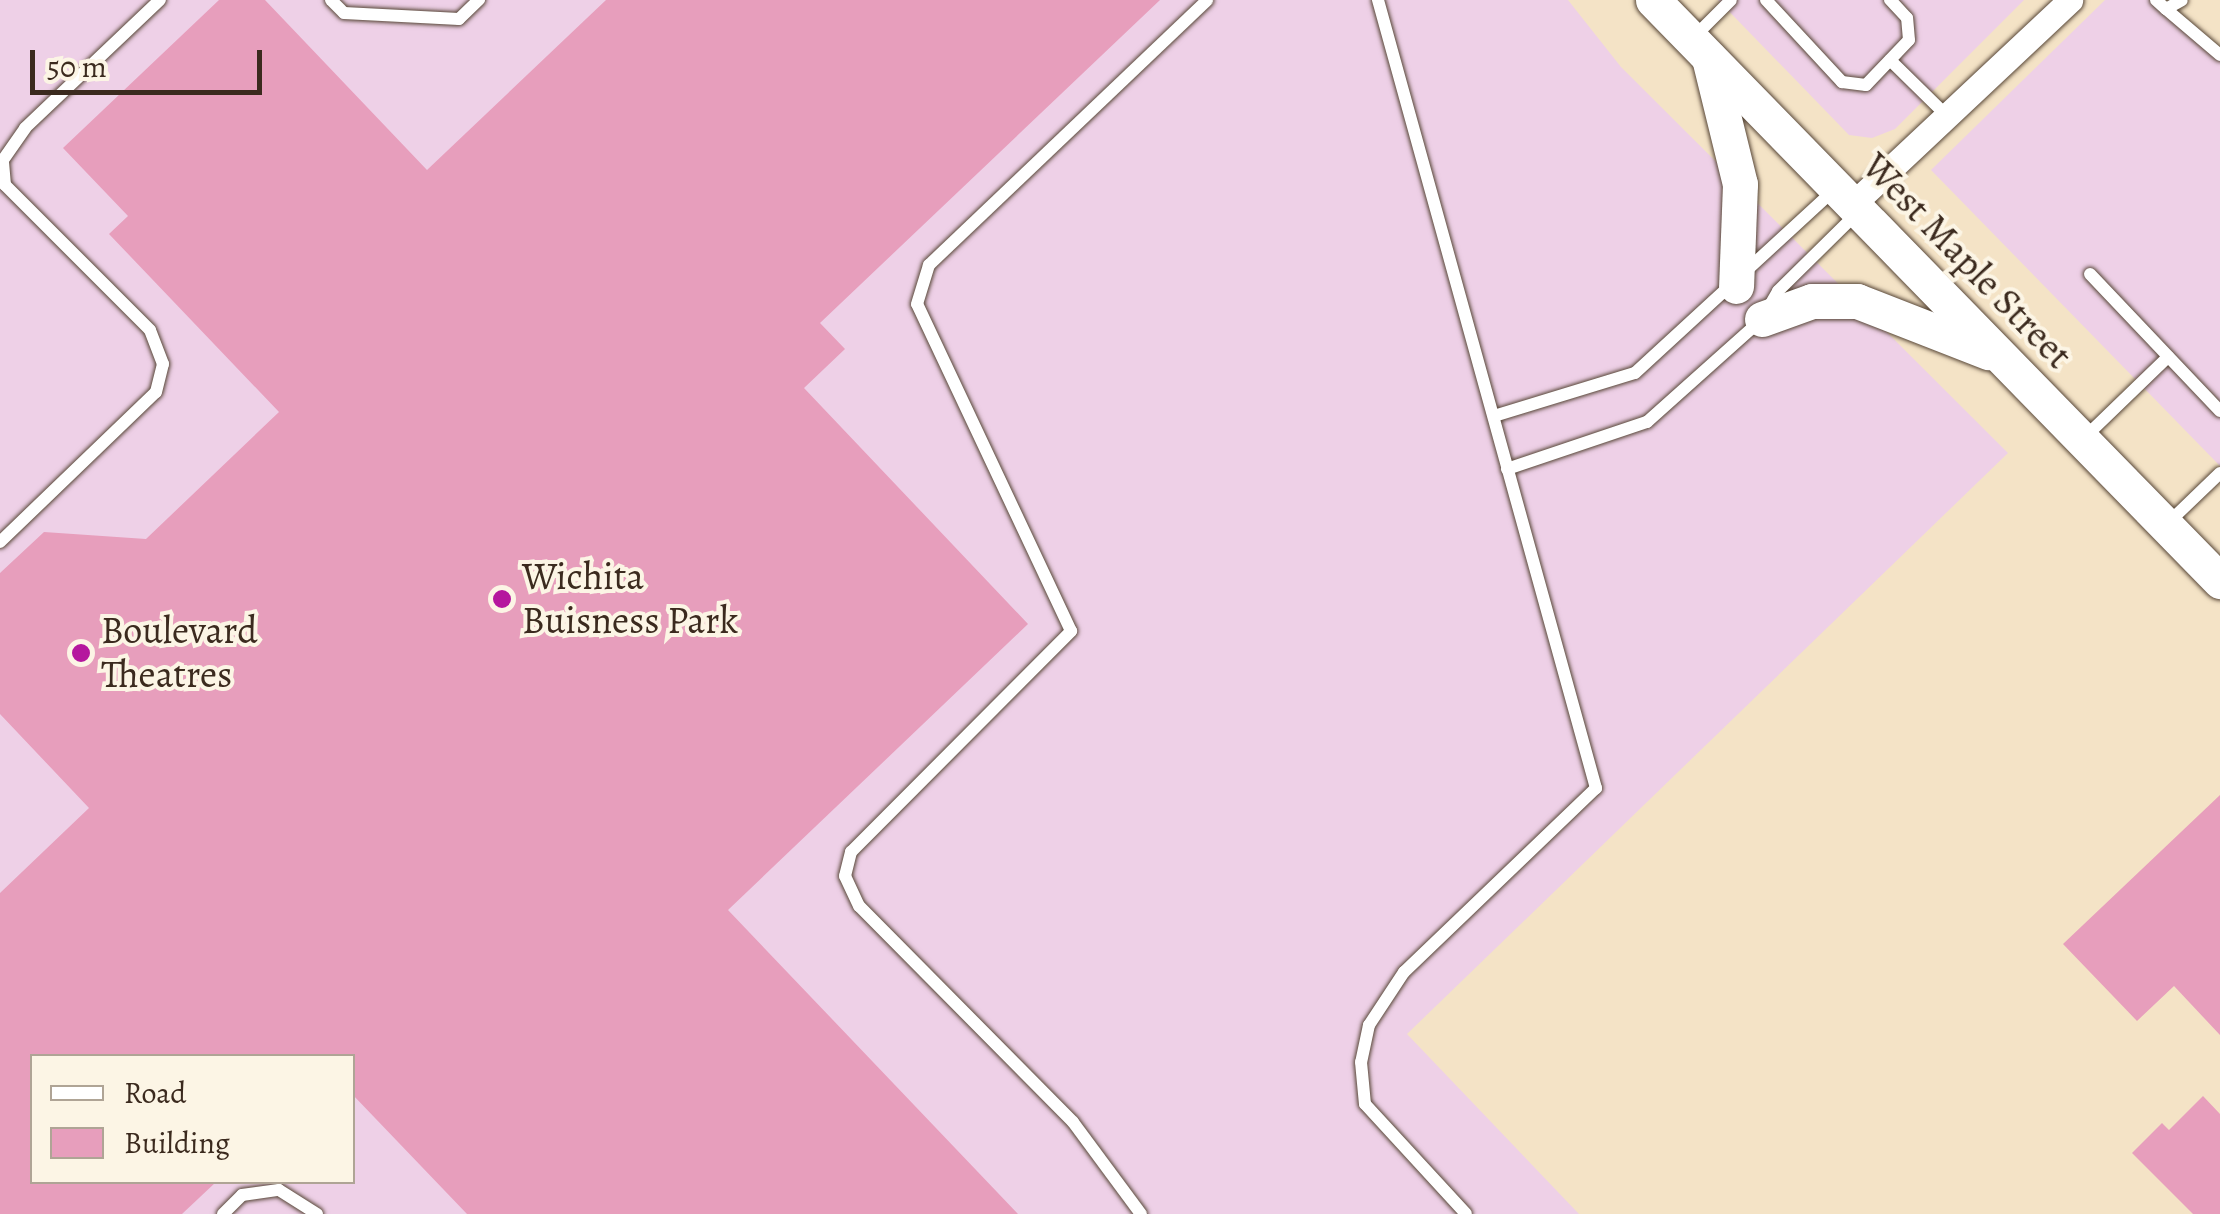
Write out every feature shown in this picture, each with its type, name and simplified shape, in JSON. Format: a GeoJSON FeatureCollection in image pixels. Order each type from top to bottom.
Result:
{"type":"FeatureCollection","features":[{"type":"Feature","properties":{"kind":"main road","name":"West Maple Street"},"geometry":{"type":"LineString","coordinates":[[1653,0],[2082,440],[2212,567]]}},
{"type":"Feature","properties":{"kind":"main road"},"geometry":{"type":"LineString","coordinates":[[1700,48],[1740,184],[1736,286]]}},
{"type":"Feature","properties":{"kind":"main road"},"geometry":{"type":"LineString","coordinates":[[1762,319],[1812,301],[1857,301],[2002,357]]}},
{"type":"Feature","properties":{"kind":"street"},"geometry":{"type":"LineString","coordinates":[[1850,201],[2070,0]]}},
{"type":"Feature","properties":{"kind":"lane"},"geometry":{"type":"LineString","coordinates":[[0,542],[156,392],[163,364],[150,330],[5,186],[2,159],[25,128],[160,0]]}},
{"type":"Feature","properties":{"kind":"lane"},"geometry":{"type":"LineString","coordinates":[[331,0],[344,13],[460,19],[479,0]]}},
{"type":"Feature","properties":{"kind":"lane"},"geometry":{"type":"LineString","coordinates":[[1142,1214],[1073,1122],[868,915],[845,876],[851,852],[1070,631],[917,304],[929,265],[1207,0]]}},
{"type":"Feature","properties":{"kind":"lane"},"geometry":{"type":"LineString","coordinates":[[1378,0],[1596,788],[1404,972],[1369,1025],[1361,1062],[1365,1104],[1376,1121],[1466,1214]]}},
{"type":"Feature","properties":{"kind":"lane"},"geometry":{"type":"LineString","coordinates":[[1700,48],[1731,0]]}},
{"type":"Feature","properties":{"kind":"lane"},"geometry":{"type":"LineString","coordinates":[[1766,0],[1842,82],[1866,85],[1909,40],[1907,18],[1890,0]]}},
{"type":"Feature","properties":{"kind":"lane"},"geometry":{"type":"LineString","coordinates":[[2161,5],[2182,0]]}},
{"type":"Feature","properties":{"kind":"lane"},"geometry":{"type":"LineString","coordinates":[[2161,5],[2220,55]]}},
{"type":"Feature","properties":{"kind":"lane"},"geometry":{"type":"LineString","coordinates":[[1890,60],[1947,116]]}},
{"type":"Feature","properties":{"kind":"lane"},"geometry":{"type":"LineString","coordinates":[[1494,416],[1614,385],[1653,360],[1736,286],[1850,201]]}},
{"type":"Feature","properties":{"kind":"lane"},"geometry":{"type":"LineString","coordinates":[[1508,469],[1646,422],[1762,319],[1778,291],[1850,201]]}},
{"type":"Feature","properties":{"kind":"lane"},"geometry":{"type":"LineString","coordinates":[[2090,274],[2220,412]]}},
{"type":"Feature","properties":{"kind":"lane"},"geometry":{"type":"LineString","coordinates":[[2082,440],[2168,357]]}},
{"type":"Feature","properties":{"kind":"lane"},"geometry":{"type":"LineString","coordinates":[[2166,524],[2220,473]]}},
{"type":"Feature","properties":{"kind":"lane"},"geometry":{"type":"LineString","coordinates":[[223,1214],[242,1195],[279,1190],[317,1214]]}},
{"type":"Feature","properties":{"kind":"shaded area"},"geometry":{"type":"Polygon","coordinates":[[[0,0],[1568,0],[1621,67],[2008,453],[1407,1034],[1579,1214],[0,1214],[0,0]]]}},
{"type":"Feature","properties":{"kind":"shaded area"},"geometry":{"type":"Polygon","coordinates":[[[1718,0],[2024,0],[1895,129],[1872,138],[1849,135],[1718,0]]]}},
{"type":"Feature","properties":{"kind":"shaded area"},"geometry":{"type":"Polygon","coordinates":[[[2105,0],[2161,0],[2220,60],[2220,466],[1931,170],[2105,0]]]}},
{"type":"Feature","properties":{"kind":"building","name":"Wichita Buisness Park"},"geometry":{"type":"Polygon","coordinates":[[[219,0],[265,0],[427,170],[606,0],[1160,0],[820,323],[845,349],[804,388],[1028,624],[728,910],[1018,1214],[467,1214],[355,1097],[355,1054],[30,1054],[30,1184],[214,1184],[182,1214],[0,1214],[0,893],[89,808],[0,714],[0,573],[44,532],[146,539],[279,412],[109,234],[128,216],[63,148],[219,0]]]}},
{"type":"Feature","properties":{"kind":"building"},"geometry":{"type":"Polygon","coordinates":[[[2220,795],[2220,1035],[2174,986],[2137,1021],[2063,944],[2220,795]]]}},
{"type":"Feature","properties":{"kind":"building"},"geometry":{"type":"Polygon","coordinates":[[[2203,1096],[2220,1114],[2220,1214],[2193,1214],[2132,1153],[2162,1123],[2169,1130],[2203,1096]]]}},
{"type":"Feature","properties":{"kind":"place","name":"Wichita Buisness Park"},"geometry":{"type":"Point","coordinates":[502,599]}},
{"type":"Feature","properties":{"kind":"place","name":"Boulevard Theatres"},"geometry":{"type":"Point","coordinates":[81,653]}}]}
